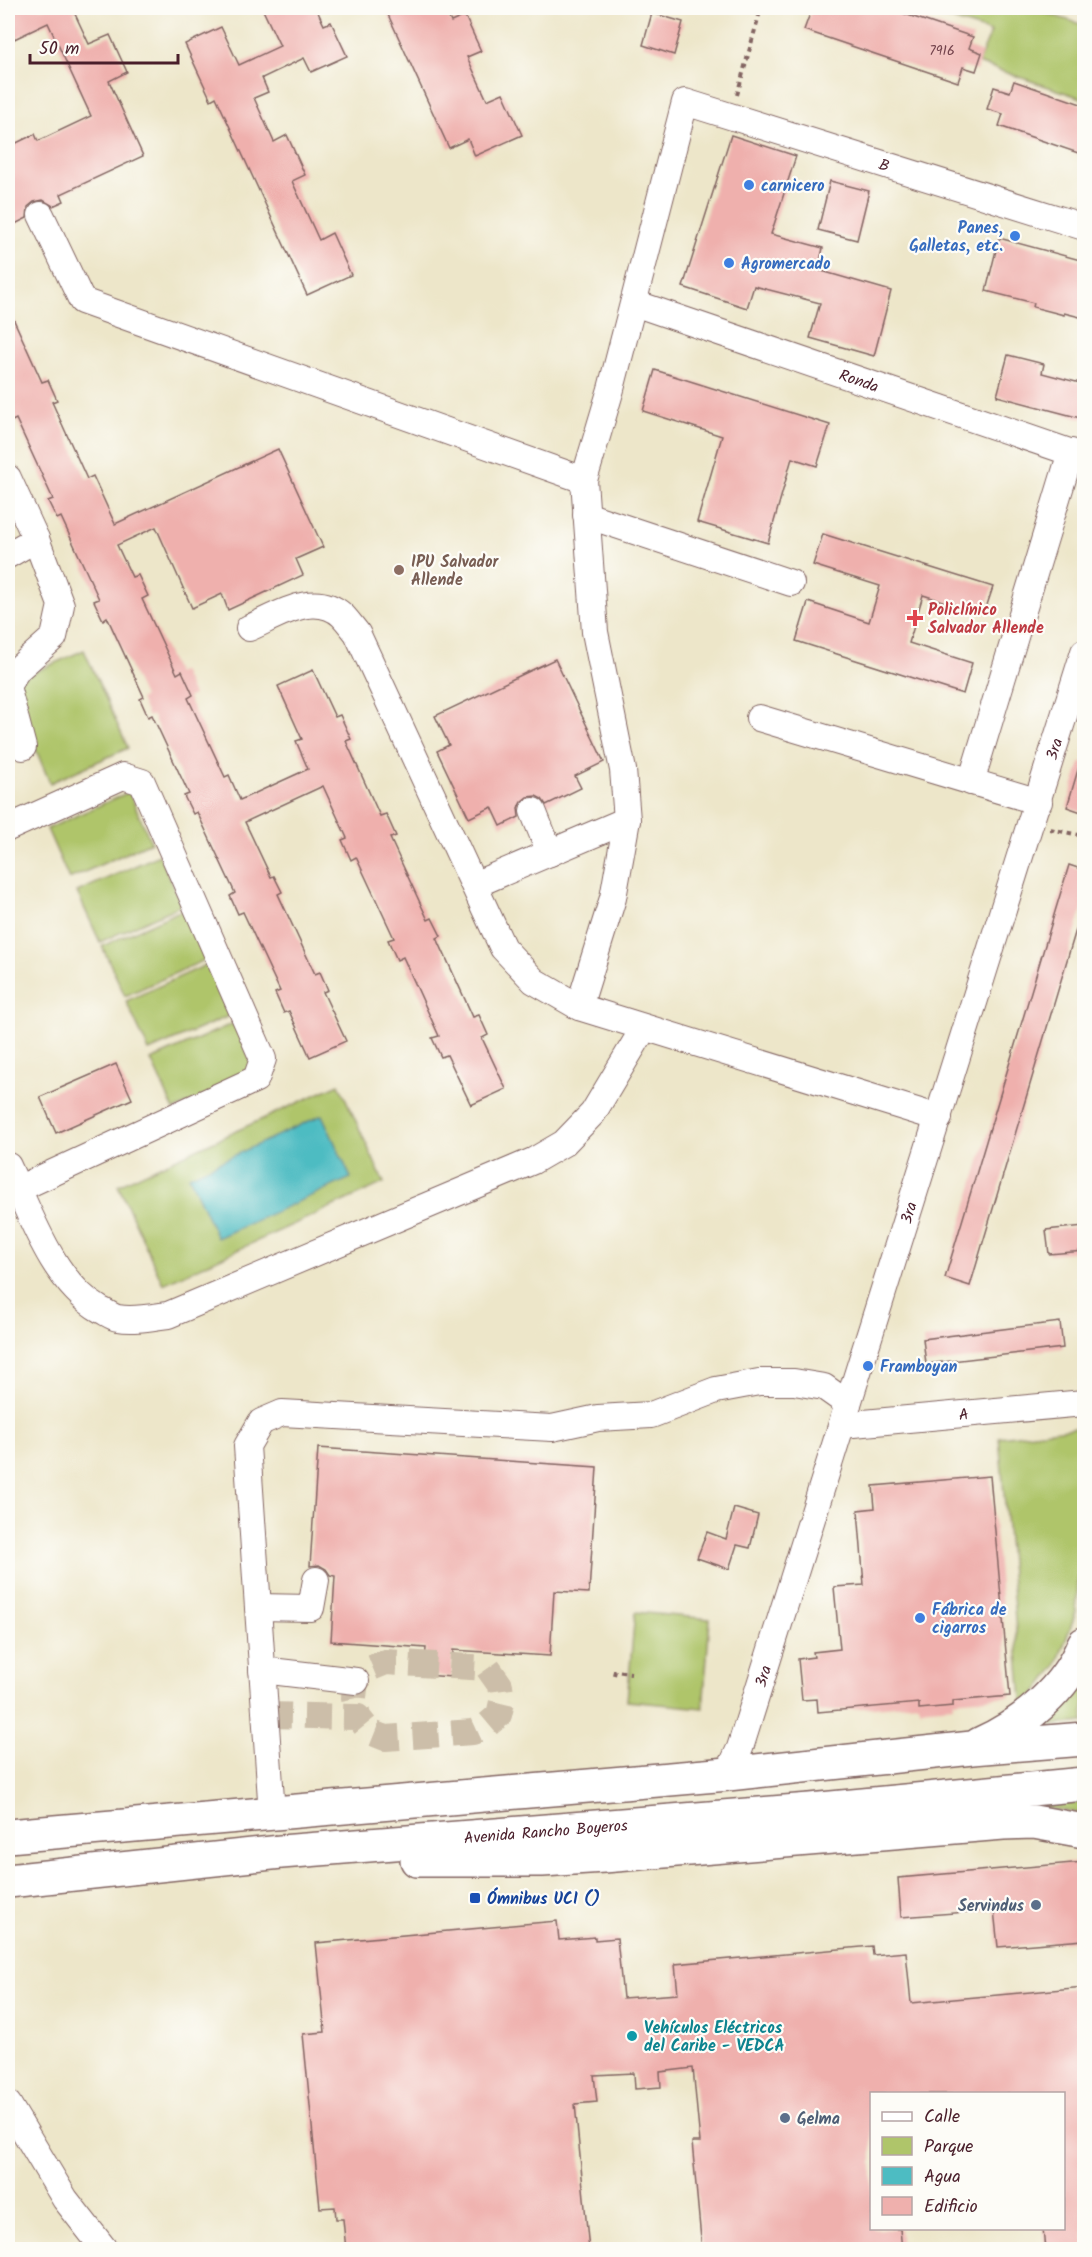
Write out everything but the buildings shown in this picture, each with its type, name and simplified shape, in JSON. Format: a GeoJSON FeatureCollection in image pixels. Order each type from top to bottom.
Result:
{"type":"FeatureCollection","features":[{"type":"Feature","properties":{"kind":"highway"},"geometry":{"type":"LineString","coordinates":[[972,1748],[1006,1731],[1039,1705],[1069,1673],[1084,1644]]}},
{"type":"Feature","properties":{"kind":"highway"},"geometry":{"type":"LineString","coordinates":[[8,1836],[728,1774],[972,1748],[1084,1739]]}},
{"type":"Feature","properties":{"kind":"highway","name":"Avenida Rancho Boyeros"},"geometry":{"type":"LineString","coordinates":[[8,1881],[281,1852],[810,1810],[1084,1784]]}},
{"type":"Feature","properties":{"kind":"highway"},"geometry":{"type":"LineString","coordinates":[[281,1852],[394,1860],[542,1860],[728,1847],[1003,1823],[1034,1822],[1084,1830]]}},
{"type":"Feature","properties":{"kind":"street","name":"B"},"geometry":{"type":"LineString","coordinates":[[634,303],[685,102],[1084,227]]}},
{"type":"Feature","properties":{"kind":"street"},"geometry":{"type":"LineString","coordinates":[[41,215],[82,301],[584,480]]}},
{"type":"Feature","properties":{"kind":"street","name":"Ronda"},"geometry":{"type":"LineString","coordinates":[[634,303],[1078,455]]}},
{"type":"Feature","properties":{"kind":"street"},"geometry":{"type":"LineString","coordinates":[[579,1006],[613,898],[627,820],[623,770],[595,632],[584,480],[634,303]]}},
{"type":"Feature","properties":{"kind":"street"},"geometry":{"type":"LineString","coordinates":[[971,782],[1078,455]]}},
{"type":"Feature","properties":{"kind":"street"},"geometry":{"type":"LineString","coordinates":[[8,478],[36,539],[61,605],[54,637],[18,669],[8,684]]}},
{"type":"Feature","properties":{"kind":"street"},"geometry":{"type":"LineString","coordinates":[[586,515],[791,583]]}},
{"type":"Feature","properties":{"kind":"street"},"geometry":{"type":"LineString","coordinates":[[8,555],[36,539]]}},
{"type":"Feature","properties":{"kind":"street"},"geometry":{"type":"LineString","coordinates":[[249,628],[301,605],[321,604],[340,613],[357,633],[503,948],[534,981],[579,1006],[644,1028],[939,1118]]}},
{"type":"Feature","properties":{"kind":"street","name":"3ra"},"geometry":{"type":"LineString","coordinates":[[728,1774],[740,1748],[1084,652]]}},
{"type":"Feature","properties":{"kind":"street"},"geometry":{"type":"LineString","coordinates":[[8,690],[23,747]]}},
{"type":"Feature","properties":{"kind":"street"},"geometry":{"type":"LineString","coordinates":[[759,718],[971,782],[1035,814]]}},
{"type":"Feature","properties":{"kind":"street"},"geometry":{"type":"LineString","coordinates":[[8,828],[123,776],[142,782],[263,1059],[256,1079],[13,1177],[51,1257],[71,1285],[95,1306],[116,1318],[168,1315],[533,1161],[564,1143],[593,1113],[644,1028]]}},
{"type":"Feature","properties":{"kind":"street"},"geometry":{"type":"LineString","coordinates":[[533,812],[550,853]]}},
{"type":"Feature","properties":{"kind":"street"},"geometry":{"type":"LineString","coordinates":[[474,885],[627,820]]}},
{"type":"Feature","properties":{"kind":"street"},"geometry":{"type":"LineString","coordinates":[[272,1814],[247,1446],[261,1422],[282,1413],[552,1428],[598,1418],[651,1415],[716,1390],[759,1382],[794,1382],[824,1387],[845,1414]]}},
{"type":"Feature","properties":{"kind":"street","name":"A"},"geometry":{"type":"LineString","coordinates":[[845,1414],[1084,1403]]}},
{"type":"Feature","properties":{"kind":"street"},"geometry":{"type":"LineString","coordinates":[[258,1607],[311,1608],[316,1580]]}},
{"type":"Feature","properties":{"kind":"street"},"geometry":{"type":"LineString","coordinates":[[262,1670],[356,1681]]}},
{"type":"Feature","properties":{"kind":"street"},"geometry":{"type":"LineString","coordinates":[[8,2104],[65,2199],[105,2250]]}},
{"type":"Feature","properties":{"kind":"path"},"geometry":{"type":"LineString","coordinates":[[732,116],[760,8]]}},
{"type":"Feature","properties":{"kind":"path"},"geometry":{"type":"LineString","coordinates":[[1035,814],[1084,837]]}},
{"type":"Feature","properties":{"kind":"path"},"geometry":{"type":"LineString","coordinates":[[614,1675],[615,1671],[631,1673]]}},
{"type":"Feature","properties":{"kind":"green space"},"geometry":{"type":"Polygon","coordinates":[[[915,8],[1029,8],[1084,25],[1084,99],[978,63],[991,32],[915,8]]]}},
{"type":"Feature","properties":{"kind":"green space"},"geometry":{"type":"Polygon","coordinates":[[[84,650],[128,748],[50,783],[8,684],[84,650]]]}},
{"type":"Feature","properties":{"kind":"green space"},"geometry":{"type":"Polygon","coordinates":[[[129,792],[151,842],[69,879],[47,829],[129,792]]]}},
{"type":"Feature","properties":{"kind":"green space"},"geometry":{"type":"Polygon","coordinates":[[[159,855],[182,905],[100,942],[77,892],[159,855]]]}},
{"type":"Feature","properties":{"kind":"green space"},"geometry":{"type":"Polygon","coordinates":[[[184,909],[207,959],[125,996],[102,946],[184,909]]]}},
{"type":"Feature","properties":{"kind":"green space"},"geometry":{"type":"Polygon","coordinates":[[[208,964],[231,1015],[149,1051],[126,1001],[208,964]]]}},
{"type":"Feature","properties":{"kind":"green space"},"geometry":{"type":"Polygon","coordinates":[[[234,1023],[256,1073],[174,1110],[151,1060],[234,1023]]]}},
{"type":"Feature","properties":{"kind":"green space"},"geometry":{"type":"Polygon","coordinates":[[[339,1084],[384,1183],[163,1284],[118,1185],[339,1084]]]}},
{"type":"Feature","properties":{"kind":"green space"},"geometry":{"type":"Polygon","coordinates":[[[1084,1427],[1084,1527],[1076,1612],[1056,1666],[1023,1710],[999,1437],[1084,1427]]]}},
{"type":"Feature","properties":{"kind":"green space"},"geometry":{"type":"Polygon","coordinates":[[[635,1612],[710,1619],[703,1708],[627,1701],[635,1612]]]}},
{"type":"Feature","properties":{"kind":"green space"},"geometry":{"type":"Polygon","coordinates":[[[1084,1670],[1084,1722],[1040,1726],[1084,1670]]]}},
{"type":"Feature","properties":{"kind":"green space"},"geometry":{"type":"Polygon","coordinates":[[[1084,1802],[1084,1814],[1027,1805],[1084,1802]]]}},
{"type":"Feature","properties":{"kind":"water"},"geometry":{"type":"Polygon","coordinates":[[[322,1115],[351,1178],[217,1238],[189,1176],[322,1115]]]}},
{"type":"Feature","properties":{"kind":"tunnel"},"geometry":{"type":"LineString","coordinates":[[265,1715],[358,1717],[370,1732],[385,1738],[473,1732],[486,1726],[499,1715],[502,1702],[500,1685],[488,1668],[386,1662],[369,1669],[356,1681],[354,1697],[358,1717]]}},
{"type":"Feature","properties":{"kind":"place","name":"carnicero"},"geometry":{"type":"Point","coordinates":[749,185]}},
{"type":"Feature","properties":{"kind":"place","name":"Panes, Galletas, etc."},"geometry":{"type":"Point","coordinates":[1015,236]}},
{"type":"Feature","properties":{"kind":"place","name":"Agromercado"},"geometry":{"type":"Point","coordinates":[729,263]}},
{"type":"Feature","properties":{"kind":"place","name":"IPU Salvador Allende"},"geometry":{"type":"Point","coordinates":[399,570]}},
{"type":"Feature","properties":{"kind":"place","name":"Policlínico Salvador Allende"},"geometry":{"type":"Point","coordinates":[915,618]}},
{"type":"Feature","properties":{"kind":"place","name":"Framboyan"},"geometry":{"type":"Point","coordinates":[868,1366]}},
{"type":"Feature","properties":{"kind":"place","name":"Fábrica de cigarros"},"geometry":{"type":"Point","coordinates":[920,1618]}},
{"type":"Feature","properties":{"kind":"place","name":"Ómnibus UCI ()"},"geometry":{"type":"Point","coordinates":[475,1898]}},
{"type":"Feature","properties":{"kind":"place","name":"Servindus"},"geometry":{"type":"Point","coordinates":[1036,1905]}},
{"type":"Feature","properties":{"kind":"place","name":"Vehículos Eléctricos del Caribe - VEDCA"},"geometry":{"type":"Point","coordinates":[632,2036]}},
{"type":"Feature","properties":{"kind":"place","name":"Gelma"},"geometry":{"type":"Point","coordinates":[785,2118]}}]}
